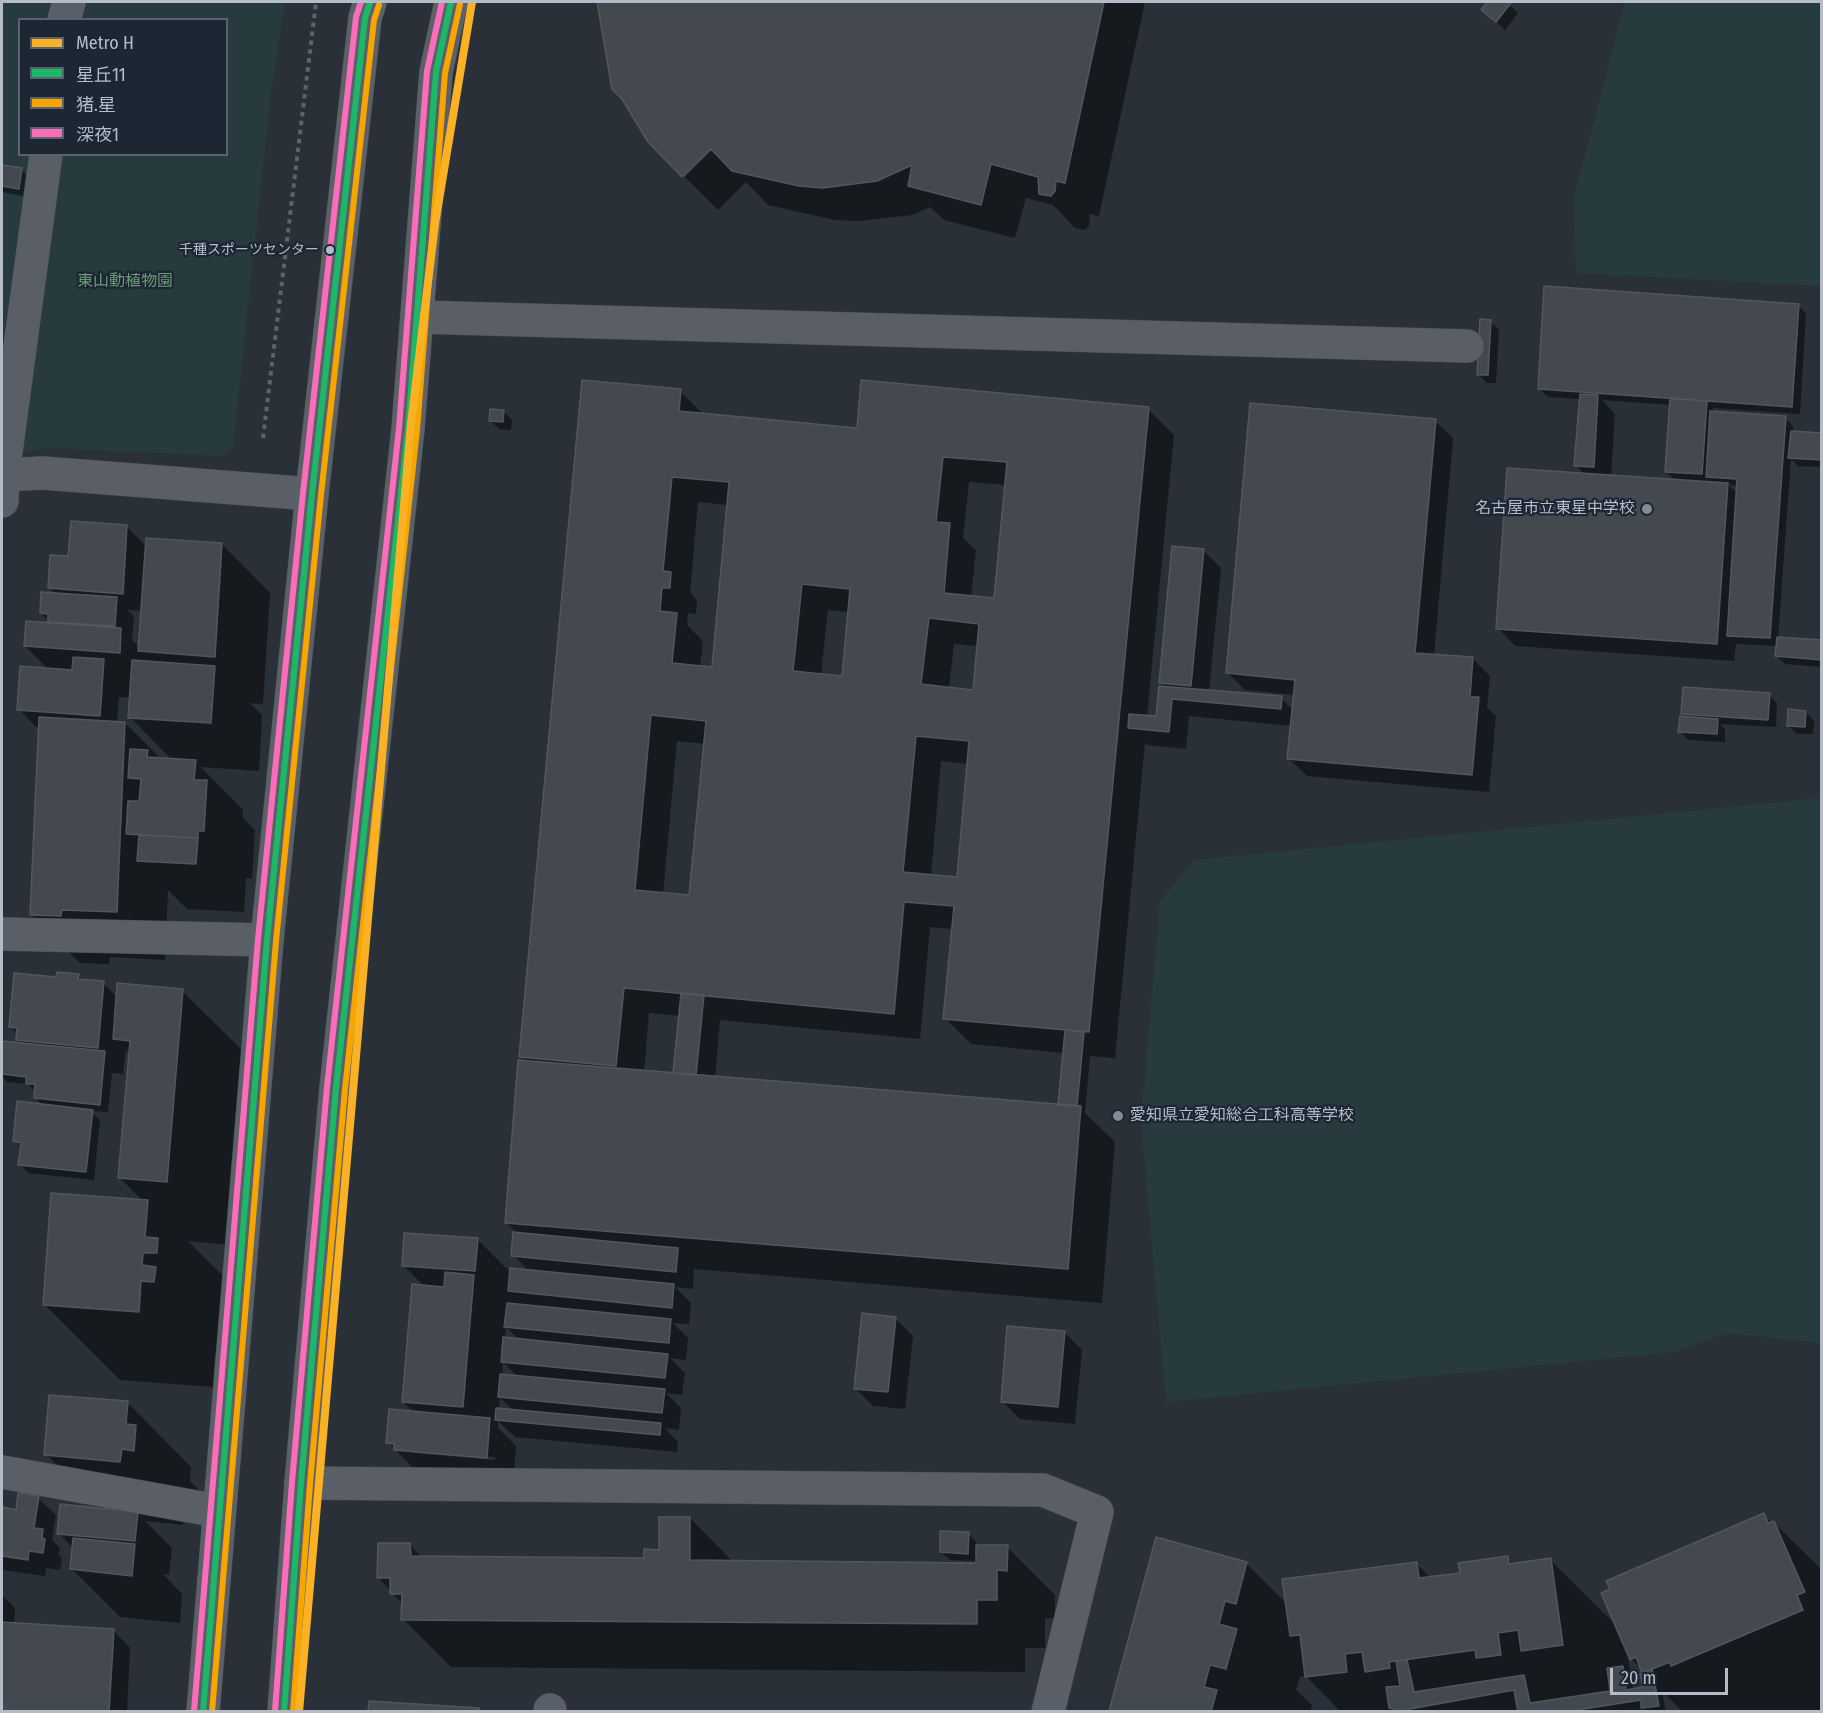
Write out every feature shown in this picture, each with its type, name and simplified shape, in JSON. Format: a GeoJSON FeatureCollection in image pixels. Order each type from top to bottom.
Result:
{"type":"FeatureCollection","features":[{"type":"Feature","properties":{"kind":"main road"},"geometry":{"type":"LineString","coordinates":[[203,1712],[267,940],[312,494],[365,18],[370,2]]}},
{"type":"Feature","properties":{"kind":"main road"},"geometry":{"type":"LineString","coordinates":[[284,1712],[301,1483],[336,1088],[407,441],[436,72],[451,2]]}},
{"type":"Feature","properties":{"kind":"street"},"geometry":{"type":"LineString","coordinates":[[64,18],[69,2]]}},
{"type":"Feature","properties":{"kind":"street"},"geometry":{"type":"LineString","coordinates":[[46,156],[2,483],[43,473],[312,494]]}},
{"type":"Feature","properties":{"kind":"street"},"geometry":{"type":"LineString","coordinates":[[417,317],[1467,346]]}},
{"type":"Feature","properties":{"kind":"street"},"geometry":{"type":"LineString","coordinates":[[2,934],[267,940]]}},
{"type":"Feature","properties":{"kind":"street"},"geometry":{"type":"LineString","coordinates":[[2,1472],[218,1511]]}},
{"type":"Feature","properties":{"kind":"street"},"geometry":{"type":"LineString","coordinates":[[301,1483],[1043,1490],[1097,1512],[1048,1712]]}},
{"type":"Feature","properties":{"kind":"path"},"geometry":{"type":"LineString","coordinates":[[263,438],[316,2]]}},
{"type":"Feature","properties":{"kind":"green space","name":"東山動植物園"},"geometry":{"type":"Polygon","coordinates":[[[2,2],[285,2],[271,92],[233,447],[223,456],[48,448],[2,455],[2,2]]]}},
{"type":"Feature","properties":{"kind":"green space"},"geometry":{"type":"Polygon","coordinates":[[[1625,2],[1821,2],[1821,286],[1576,273],[1574,197],[1625,2]]]}},
{"type":"Feature","properties":{"kind":"green space"},"geometry":{"type":"Polygon","coordinates":[[[1821,798],[1821,1343],[1727,1333],[1675,1352],[1166,1402],[1141,1121],[1160,902],[1194,860],[1821,798]]]}},
{"type":"Feature","properties":{"kind":"building"},"geometry":{"type":"Polygon","coordinates":[[[597,2],[1104,2],[1065,183],[1056,181],[1055,191],[1051,196],[1039,194],[1038,177],[991,164],[981,205],[908,186],[912,165],[877,181],[823,188],[799,186],[732,171],[711,149],[682,177],[648,142],[622,99],[612,89],[597,2]]]}},
{"type":"Feature","properties":{"kind":"building"},"geometry":{"type":"Polygon","coordinates":[[[1487,2],[1511,3],[1496,22],[1481,10],[1487,2]]]}},
{"type":"Feature","properties":{"kind":"building"},"geometry":{"type":"Polygon","coordinates":[[[2,165],[22,168],[19,189],[2,186],[2,165]]]}},
{"type":"Feature","properties":{"kind":"building"},"geometry":{"type":"Polygon","coordinates":[[[1544,286],[1799,304],[1792,407],[1538,389],[1544,286]]]}},
{"type":"Feature","properties":{"kind":"building"},"geometry":{"type":"Polygon","coordinates":[[[1480,319],[1491,320],[1488,375],[1477,375],[1480,319]]]}},
{"type":"Feature","properties":{"kind":"building"},"geometry":{"type":"Polygon","coordinates":[[[582,380],[681,389],[679,411],[857,428],[861,380],[1149,407],[1089,1032],[943,1019],[954,906],[904,902],[894,1014],[624,988],[616,1066],[519,1057],[582,380]],[[943,457],[936,522],[950,523],[944,593],[994,598],[1007,462],[943,457]],[[672,477],[663,571],[671,572],[670,588],[662,588],[660,611],[677,613],[672,663],[712,667],[729,482],[672,477]],[[802,584],[793,671],[842,676],[850,589],[802,584]],[[929,618],[921,684],[973,690],[979,624],[929,618]],[[651,715],[635,890],[689,895],[706,721],[651,715]],[[916,736],[903,872],[957,877],[969,741],[916,736]]]}},
{"type":"Feature","properties":{"kind":"building"},"geometry":{"type":"Polygon","coordinates":[[[1580,394],[1598,395],[1594,467],[1574,466],[1580,394]]]}},
{"type":"Feature","properties":{"kind":"building"},"geometry":{"type":"Polygon","coordinates":[[[1670,398],[1707,401],[1702,474],[1665,472],[1670,398]]]}},
{"type":"Feature","properties":{"kind":"building"},"geometry":{"type":"Polygon","coordinates":[[[1250,403],[1436,419],[1415,653],[1473,657],[1470,697],[1479,697],[1472,775],[1287,759],[1295,680],[1226,673],[1250,403]]]}},
{"type":"Feature","properties":{"kind":"building"},"geometry":{"type":"Polygon","coordinates":[[[490,409],[504,410],[503,422],[489,421],[490,409]]]}},
{"type":"Feature","properties":{"kind":"building"},"geometry":{"type":"Polygon","coordinates":[[[1710,411],[1786,416],[1770,638],[1727,636],[1737,479],[1706,477],[1710,411]]]}},
{"type":"Feature","properties":{"kind":"building"},"geometry":{"type":"Polygon","coordinates":[[[1791,431],[1822,433],[1822,460],[1788,458],[1791,431]]]}},
{"type":"Feature","properties":{"kind":"building"},"geometry":{"type":"Polygon","coordinates":[[[1507,468],[1728,483],[1717,644],[1496,629],[1507,468]]]}},
{"type":"Feature","properties":{"kind":"building"},"geometry":{"type":"Polygon","coordinates":[[[71,521],[127,525],[123,594],[48,588],[50,555],[68,556],[71,521]]]}},
{"type":"Feature","properties":{"kind":"building"},"geometry":{"type":"Polygon","coordinates":[[[146,538],[222,543],[215,657],[138,651],[146,538]]]}},
{"type":"Feature","properties":{"kind":"building"},"geometry":{"type":"Polygon","coordinates":[[[1172,546],[1204,549],[1191,686],[1159,683],[1172,546]]]}},
{"type":"Feature","properties":{"kind":"building"},"geometry":{"type":"Polygon","coordinates":[[[41,592],[117,597],[115,626],[48,622],[48,614],[40,613],[41,592]]]}},
{"type":"Feature","properties":{"kind":"building"},"geometry":{"type":"Polygon","coordinates":[[[26,621],[121,628],[120,653],[24,646],[26,621]]]}},
{"type":"Feature","properties":{"kind":"building"},"geometry":{"type":"Polygon","coordinates":[[[1777,637],[1822,640],[1822,660],[1775,656],[1777,637]]]}},
{"type":"Feature","properties":{"kind":"building"},"geometry":{"type":"Polygon","coordinates":[[[73,657],[104,659],[100,716],[17,710],[20,666],[72,670],[73,657]]]}},
{"type":"Feature","properties":{"kind":"building"},"geometry":{"type":"Polygon","coordinates":[[[132,660],[215,666],[211,723],[128,718],[132,660]]]}},
{"type":"Feature","properties":{"kind":"building"},"geometry":{"type":"Polygon","coordinates":[[[1159,686],[1282,696],[1281,709],[1172,699],[1169,732],[1128,728],[1129,714],[1156,716],[1159,686]]]}},
{"type":"Feature","properties":{"kind":"building"},"geometry":{"type":"Polygon","coordinates":[[[1683,687],[1770,693],[1768,720],[1681,714],[1683,687]]]}},
{"type":"Feature","properties":{"kind":"building"},"geometry":{"type":"Polygon","coordinates":[[[1788,709],[1806,711],[1805,727],[1787,726],[1788,709]]]}},
{"type":"Feature","properties":{"kind":"building"},"geometry":{"type":"Polygon","coordinates":[[[1680,716],[1718,719],[1717,734],[1678,732],[1680,716]]]}},
{"type":"Feature","properties":{"kind":"building"},"geometry":{"type":"Polygon","coordinates":[[[39,717],[125,722],[117,912],[62,910],[61,916],[30,915],[39,717]]]}},
{"type":"Feature","properties":{"kind":"building"},"geometry":{"type":"Polygon","coordinates":[[[130,749],[148,750],[147,757],[196,760],[194,780],[207,780],[204,831],[198,831],[198,838],[126,834],[128,801],[139,801],[141,779],[128,778],[130,749]]]}},
{"type":"Feature","properties":{"kind":"building"},"geometry":{"type":"Polygon","coordinates":[[[139,835],[198,838],[196,864],[137,861],[139,835]]]}},
{"type":"Feature","properties":{"kind":"building"},"geometry":{"type":"Polygon","coordinates":[[[57,972],[79,974],[78,979],[104,981],[98,1048],[16,1040],[17,1028],[9,1027],[14,973],[56,977],[57,972]]]}},
{"type":"Feature","properties":{"kind":"building"},"geometry":{"type":"Polygon","coordinates":[[[117,983],[183,989],[167,1182],[118,1178],[130,1041],[113,1039],[117,983]]]}},
{"type":"Feature","properties":{"kind":"building"},"geometry":{"type":"Polygon","coordinates":[[[681,993],[704,995],[696,1075],[673,1073],[681,993]]]}},
{"type":"Feature","properties":{"kind":"building"},"geometry":{"type":"Polygon","coordinates":[[[1065,1030],[1084,1032],[1077,1106],[1058,1105],[1065,1030]]]}},
{"type":"Feature","properties":{"kind":"building"},"geometry":{"type":"Polygon","coordinates":[[[2,1041],[105,1051],[100,1105],[34,1098],[35,1084],[26,1084],[26,1077],[2,1074],[2,1041]]]}},
{"type":"Feature","properties":{"kind":"building"},"geometry":{"type":"Polygon","coordinates":[[[518,1060],[1081,1106],[1068,1269],[505,1223],[518,1060]]]}},
{"type":"Feature","properties":{"kind":"building"},"geometry":{"type":"Polygon","coordinates":[[[17,1101],[93,1110],[86,1172],[18,1165],[21,1143],[13,1141],[17,1101]]]}},
{"type":"Feature","properties":{"kind":"building"},"geometry":{"type":"Polygon","coordinates":[[[51,1193],[148,1200],[145,1237],[158,1238],[157,1253],[143,1253],[142,1265],[156,1267],[154,1282],[141,1281],[139,1312],[43,1305],[51,1193]]]}},
{"type":"Feature","properties":{"kind":"building"},"geometry":{"type":"Polygon","coordinates":[[[513,1232],[678,1248],[676,1272],[511,1256],[513,1232]]]}},
{"type":"Feature","properties":{"kind":"building"},"geometry":{"type":"Polygon","coordinates":[[[404,1233],[478,1238],[475,1271],[402,1266],[404,1233]]]}},
{"type":"Feature","properties":{"kind":"building"},"geometry":{"type":"Polygon","coordinates":[[[510,1268],[674,1284],[672,1308],[508,1291],[510,1268]]]}},
{"type":"Feature","properties":{"kind":"building"},"geometry":{"type":"Polygon","coordinates":[[[445,1272],[474,1275],[463,1407],[402,1402],[412,1284],[444,1287],[445,1272]]]}},
{"type":"Feature","properties":{"kind":"building"},"geometry":{"type":"Polygon","coordinates":[[[507,1303],[671,1319],[669,1343],[504,1327],[507,1303]]]}},
{"type":"Feature","properties":{"kind":"building"},"geometry":{"type":"Polygon","coordinates":[[[862,1313],[896,1317],[888,1392],[854,1389],[862,1313]]]}},
{"type":"Feature","properties":{"kind":"building"},"geometry":{"type":"Polygon","coordinates":[[[1007,1326],[1065,1331],[1058,1407],[1001,1402],[1007,1326]]]}},
{"type":"Feature","properties":{"kind":"building"},"geometry":{"type":"Polygon","coordinates":[[[503,1337],[668,1354],[665,1378],[501,1362],[503,1337]]]}},
{"type":"Feature","properties":{"kind":"building"},"geometry":{"type":"Polygon","coordinates":[[[500,1374],[665,1389],[662,1413],[498,1397],[500,1374]]]}},
{"type":"Feature","properties":{"kind":"building"},"geometry":{"type":"Polygon","coordinates":[[[49,1395],[128,1401],[126,1424],[136,1425],[134,1451],[122,1449],[120,1462],[44,1455],[49,1395]]]}},
{"type":"Feature","properties":{"kind":"building"},"geometry":{"type":"Polygon","coordinates":[[[496,1408],[661,1423],[660,1435],[495,1420],[496,1408]]]}},
{"type":"Feature","properties":{"kind":"building"},"geometry":{"type":"Polygon","coordinates":[[[389,1409],[490,1418],[487,1458],[394,1450],[394,1444],[386,1443],[389,1409]]]}},
{"type":"Feature","properties":{"kind":"building"},"geometry":{"type":"Polygon","coordinates":[[[18,1493],[39,1496],[34,1528],[43,1529],[42,1538],[45,1539],[43,1553],[29,1551],[28,1560],[2,1556],[2,1507],[16,1510],[18,1493]]]}},
{"type":"Feature","properties":{"kind":"building"},"geometry":{"type":"Polygon","coordinates":[[[60,1504],[138,1512],[135,1541],[57,1534],[60,1504]]]}},
{"type":"Feature","properties":{"kind":"building"},"geometry":{"type":"Polygon","coordinates":[[[1764,1513],[1768,1523],[1774,1521],[1805,1592],[1797,1595],[1803,1610],[1671,1666],[1670,1662],[1642,1673],[1636,1657],[1630,1660],[1601,1593],[1610,1589],[1606,1581],[1764,1513]]]}},
{"type":"Feature","properties":{"kind":"building"},"geometry":{"type":"Polygon","coordinates":[[[659,1517],[690,1517],[690,1560],[976,1563],[976,1545],[1008,1545],[1007,1571],[997,1570],[997,1600],[977,1600],[977,1624],[401,1620],[402,1594],[390,1594],[390,1578],[377,1578],[378,1543],[410,1543],[411,1556],[644,1558],[644,1549],[659,1550],[659,1517]]]}},
{"type":"Feature","properties":{"kind":"building"},"geometry":{"type":"Polygon","coordinates":[[[940,1531],[969,1532],[968,1554],[940,1552],[940,1531]]]}},
{"type":"Feature","properties":{"kind":"building"},"geometry":{"type":"Polygon","coordinates":[[[1156,1537],[1247,1562],[1236,1604],[1225,1601],[1219,1624],[1237,1629],[1226,1669],[1210,1665],[1204,1687],[1217,1690],[1211,1712],[1109,1711],[1156,1537]]]}},
{"type":"Feature","properties":{"kind":"building"},"geometry":{"type":"Polygon","coordinates":[[[73,1538],[135,1544],[132,1576],[70,1569],[73,1538]]]}},
{"type":"Feature","properties":{"kind":"building"},"geometry":{"type":"Polygon","coordinates":[[[1508,1556],[1509,1564],[1551,1558],[1563,1645],[1521,1651],[1518,1630],[1498,1633],[1501,1655],[1476,1658],[1475,1650],[1389,1662],[1390,1668],[1365,1672],[1362,1652],[1345,1654],[1347,1672],[1305,1677],[1300,1635],[1290,1636],[1282,1579],[1417,1562],[1419,1578],[1460,1573],[1458,1563],[1508,1556]]]}},
{"type":"Feature","properties":{"kind":"building"},"geometry":{"type":"Polygon","coordinates":[[[2,1622],[114,1629],[109,1712],[2,1712],[2,1622]]]}},
{"type":"Feature","properties":{"kind":"building"},"geometry":{"type":"Polygon","coordinates":[[[1407,1660],[1414,1692],[1524,1675],[1530,1703],[1610,1691],[1607,1668],[1623,1666],[1626,1690],[1643,1687],[1640,1674],[1652,1669],[1659,1706],[1641,1708],[1641,1700],[1564,1712],[1518,1712],[1514,1690],[1410,1709],[1410,1712],[1394,1712],[1395,1709],[1389,1708],[1386,1687],[1400,1686],[1396,1661],[1407,1660]]]}},
{"type":"Feature","properties":{"kind":"building"},"geometry":{"type":"Polygon","coordinates":[[[369,1701],[479,1708],[479,1712],[368,1712],[369,1701]]]}},
{"type":"Feature","properties":{"kind":"metro line","name":"H"},"geometry":{"type":"LineString","coordinates":[[299,1712],[411,424],[435,224],[472,2]]}},
{"type":"Feature","properties":{"kind":"transit line","name":"深夜1"},"geometry":{"type":"LineString","coordinates":[[194,1711],[258,939],[303,493],[356,17],[361,2]]}},
{"type":"Feature","properties":{"kind":"transit line","name":"星丘11"},"geometry":{"type":"LineString","coordinates":[[203,1712],[267,940],[312,494],[365,18],[370,2]]}},
{"type":"Feature","properties":{"kind":"transit line","name":"深夜1"},"geometry":{"type":"LineString","coordinates":[[275,1711],[292,1482],[327,1087],[399,428],[427,71],[442,2]]}},
{"type":"Feature","properties":{"kind":"transit line","name":"星丘11"},"geometry":{"type":"LineString","coordinates":[[284,1712],[301,1483],[336,1088],[408,429],[436,72],[451,2]]}},
{"type":"Feature","properties":{"kind":"transit line","name":"猪.星"},"geometry":{"type":"LineString","coordinates":[[293,1712],[310,1484],[345,1089],[417,430],[445,73],[460,4]]}},
{"type":"Feature","properties":{"kind":"transit line","name":"猪.星"},"geometry":{"type":"LineString","coordinates":[[212,1712],[276,941],[321,495],[374,20],[379,5]]}},
{"type":"Feature","properties":{"kind":"place","name":"千種スポーツセンター"},"geometry":{"type":"Point","coordinates":[330,250]}},
{"type":"Feature","properties":{"kind":"place","name":"名古屋市立東星中学校"},"geometry":{"type":"Point","coordinates":[1647,509]}},
{"type":"Feature","properties":{"kind":"place","name":"愛知県立愛知総合工科高等学校"},"geometry":{"type":"Point","coordinates":[1118,1116]}}]}
